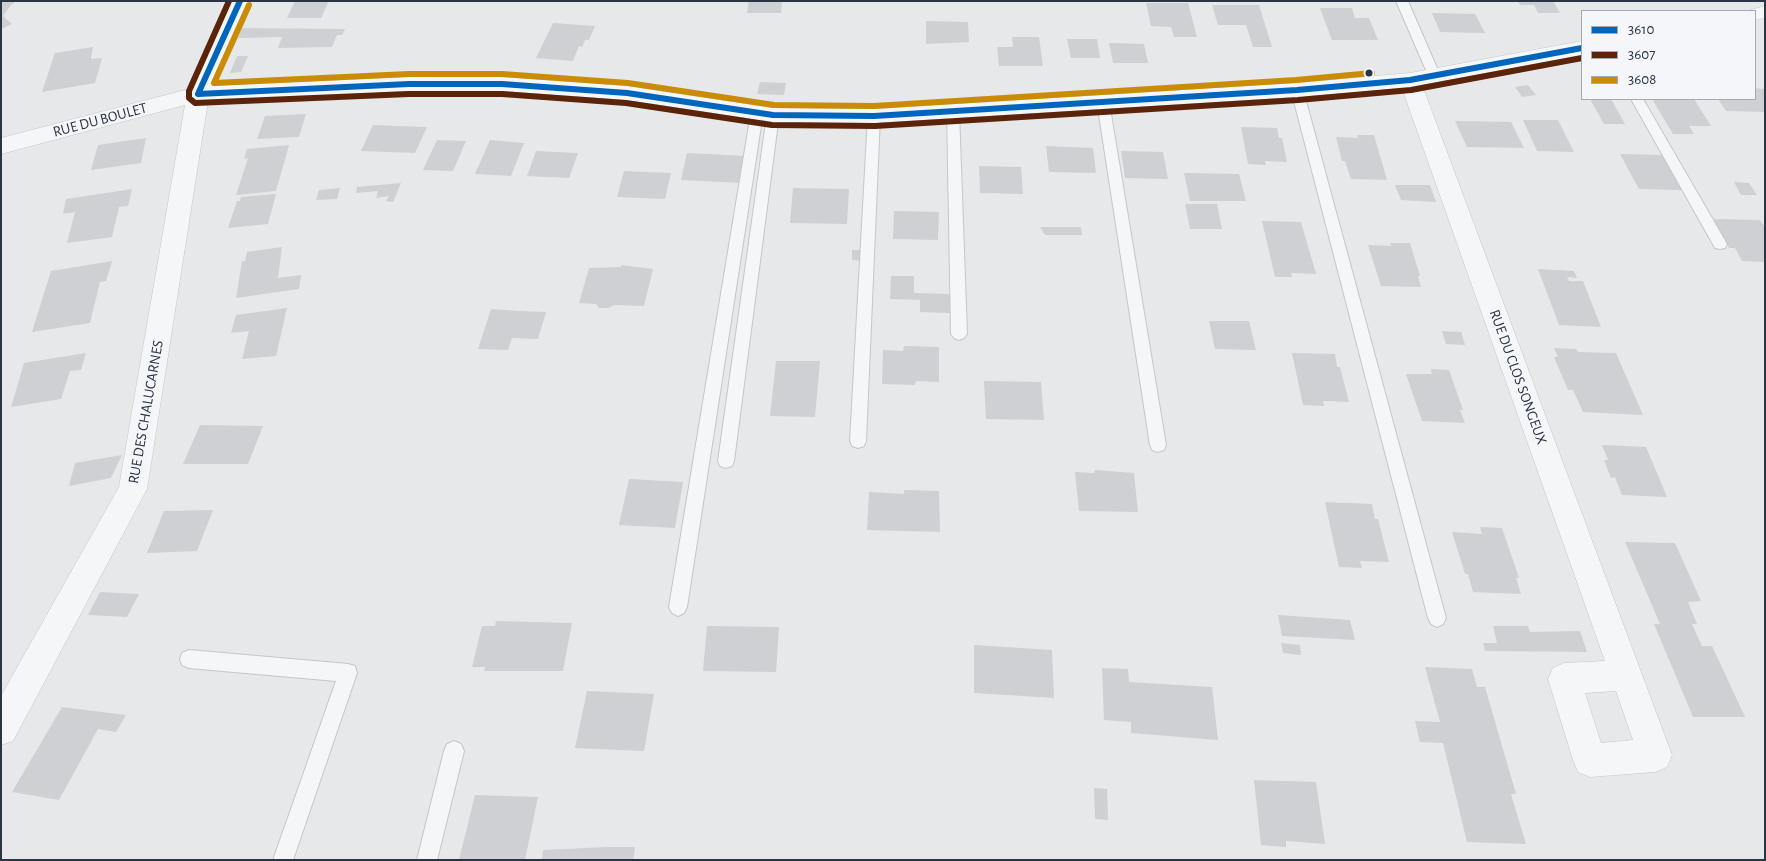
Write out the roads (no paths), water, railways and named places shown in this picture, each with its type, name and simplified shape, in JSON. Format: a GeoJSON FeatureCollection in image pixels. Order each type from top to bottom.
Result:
{"type":"FeatureCollection","features":[{"type":"Feature","properties":{"kind":"street","name":"RUE DES CHALUCARNES"},"geometry":{"type":"LineString","coordinates":[[1,729],[133,489],[198,94],[240,1]]}},
{"type":"Feature","properties":{"kind":"street","name":"RUE DU BOULET"},"geometry":{"type":"LineString","coordinates":[[1,146],[198,94],[409,84],[502,84],[627,92],[765,114],[874,116],[1297,90],[1422,78],[1581,48]]}},
{"type":"Feature","properties":{"kind":"street","name":"RUE DU CLOS SONGEUX"},"geometry":{"type":"LineString","coordinates":[[1422,78],[1626,675]]}},
{"type":"Feature","properties":{"kind":"lane"},"geometry":{"type":"LineString","coordinates":[[1402,1],[1422,78]]}},
{"type":"Feature","properties":{"kind":"lane"},"geometry":{"type":"LineString","coordinates":[[1297,90],[1437,618]]}},
{"type":"Feature","properties":{"kind":"lane"},"geometry":{"type":"LineString","coordinates":[[1639,100],[1720,244]]}},
{"type":"Feature","properties":{"kind":"lane"},"geometry":{"type":"LineString","coordinates":[[1103,102],[1158,444]]}},
{"type":"Feature","properties":{"kind":"lane"},"geometry":{"type":"LineString","coordinates":[[953,111],[959,334]]}},
{"type":"Feature","properties":{"kind":"lane"},"geometry":{"type":"LineString","coordinates":[[726,461],[765,114]]}},
{"type":"Feature","properties":{"kind":"lane"},"geometry":{"type":"LineString","coordinates":[[678,607],[765,114]]}},
{"type":"Feature","properties":{"kind":"lane"},"geometry":{"type":"LineString","coordinates":[[858,441],[874,116]]}},
{"type":"Feature","properties":{"kind":"lane"},"geometry":{"type":"LineString","coordinates":[[189,659],[348,673],[283,860]]}},
{"type":"Feature","properties":{"kind":"lane"},"geometry":{"type":"LineString","coordinates":[[427,860],[454,751]]}}]}
